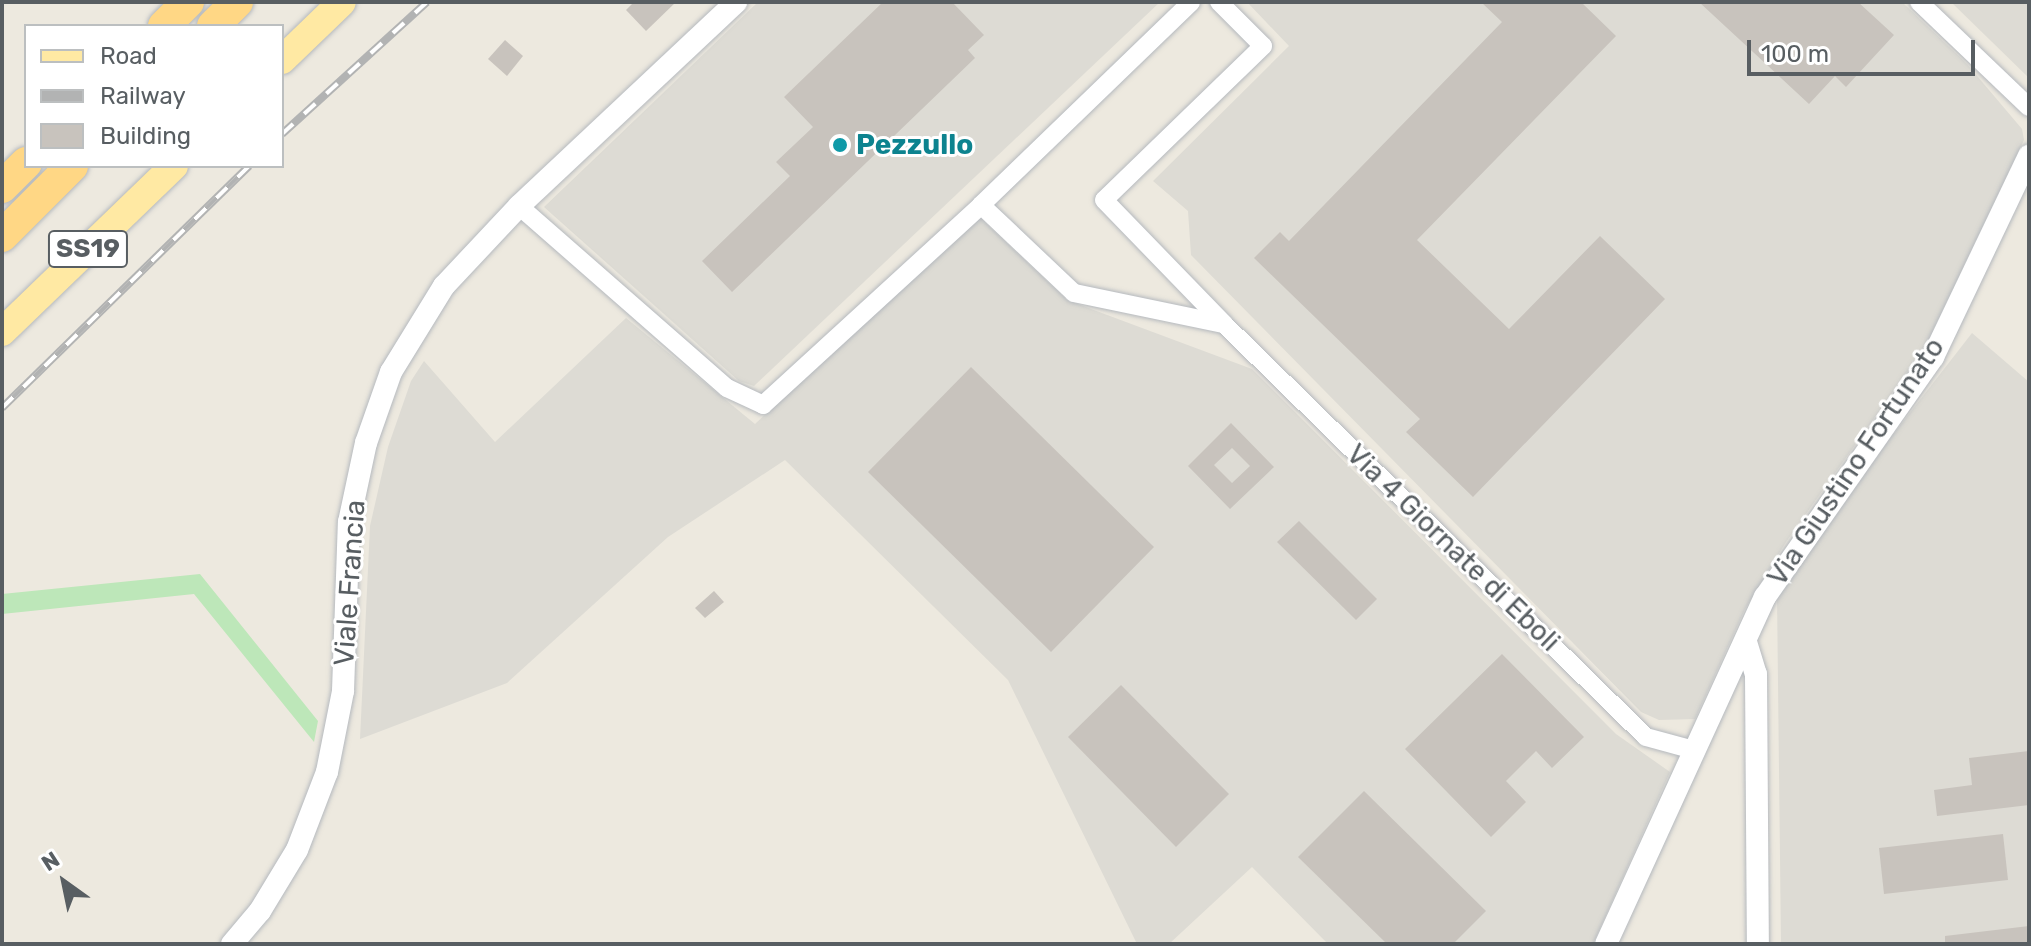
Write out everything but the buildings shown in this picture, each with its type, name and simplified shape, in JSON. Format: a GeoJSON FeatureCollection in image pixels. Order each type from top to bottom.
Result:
{"type":"FeatureCollection","features":[{"type":"Feature","properties":{"kind":"highway"},"geometry":{"type":"LineString","coordinates":[[166,24],[188,2]]}},
{"type":"Feature","properties":{"kind":"highway"},"geometry":{"type":"LineString","coordinates":[[215,24],[237,2]]}},
{"type":"Feature","properties":{"kind":"highway"},"geometry":{"type":"LineString","coordinates":[[2,187],[24,165]]}},
{"type":"Feature","properties":{"kind":"highway"},"geometry":{"type":"LineString","coordinates":[[2,236],[70,168]]}},
{"type":"Feature","properties":{"kind":"main road"},"geometry":{"type":"LineString","coordinates":[[284,58],[342,2]]}},
{"type":"Feature","properties":{"kind":"main road","name":"SS19"},"geometry":{"type":"LineString","coordinates":[[2,332],[172,168]]}},
{"type":"Feature","properties":{"kind":"street","name":"Viale Francia"},"geometry":{"type":"LineString","coordinates":[[232,944],[260,911],[297,850],[327,772],[343,691],[349,522],[366,443],[391,372],[444,286],[519,206],[736,2]]}},
{"type":"Feature","properties":{"kind":"street"},"geometry":{"type":"LineString","coordinates":[[519,206],[727,388],[763,405],[981,205],[1191,2]]}},
{"type":"Feature","properties":{"kind":"street","name":"Via 4 Giornate di Eboli"},"geometry":{"type":"LineString","coordinates":[[1219,2],[1263,46],[1104,200],[1224,324],[1646,737],[1694,750]]}},
{"type":"Feature","properties":{"kind":"street"},"geometry":{"type":"LineString","coordinates":[[1919,2],[2029,107]]}},
{"type":"Feature","properties":{"kind":"street","name":"Via Giustino Fortunato"},"geometry":{"type":"LineString","coordinates":[[1606,944],[1694,750],[1796,546],[1933,357],[2029,156]]}},
{"type":"Feature","properties":{"kind":"street"},"geometry":{"type":"LineString","coordinates":[[981,205],[1074,293],[1224,324]]}},
{"type":"Feature","properties":{"kind":"street"},"geometry":{"type":"LineString","coordinates":[[1746,642],[1756,674],[1758,944]]}},
{"type":"Feature","properties":{"kind":"shaded area"},"geometry":{"type":"Polygon","coordinates":[[[758,2],[1160,2],[754,386],[739,381],[544,207],[758,2]]]}},
{"type":"Feature","properties":{"kind":"shaded area"},"geometry":{"type":"Polygon","coordinates":[[[1247,2],[1902,2],[1967,64],[2022,129],[2024,140],[1926,345],[1786,542],[1745,609],[1695,719],[1659,720],[1641,712],[1191,255],[1188,211],[1153,181],[1289,46],[1247,2]]]}},
{"type":"Feature","properties":{"kind":"shaded area"},"geometry":{"type":"Polygon","coordinates":[[[1951,2],[2029,2],[2029,78],[1951,2]]]}},
{"type":"Feature","properties":{"kind":"shaded area"},"geometry":{"type":"Polygon","coordinates":[[[978,216],[1067,300],[1252,369],[1616,734],[1670,772],[1593,944],[1328,944],[1252,867],[1169,944],[1137,944],[1008,680],[785,460],[668,537],[507,683],[360,739],[370,526],[388,447],[411,381],[424,361],[495,442],[626,318],[755,424],[978,216]]]}},
{"type":"Feature","properties":{"kind":"shaded area"},"geometry":{"type":"Polygon","coordinates":[[[1972,333],[2029,382],[2029,944],[1781,944],[1777,595],[1850,490],[1972,333]]]}},
{"type":"Feature","properties":{"kind":"green space"},"geometry":{"type":"Polygon","coordinates":[[[200,574],[318,721],[314,742],[194,594],[2,614],[2,594],[200,574]]]}},
{"type":"Feature","properties":{"kind":"railway"},"geometry":{"type":"LineString","coordinates":[[284,132],[427,2]]}},
{"type":"Feature","properties":{"kind":"railway"},"geometry":{"type":"LineString","coordinates":[[2,408],[247,168]]}},
{"type":"Feature","properties":{"kind":"place","name":"Pezzullo"},"geometry":{"type":"Point","coordinates":[840,145]}}]}
